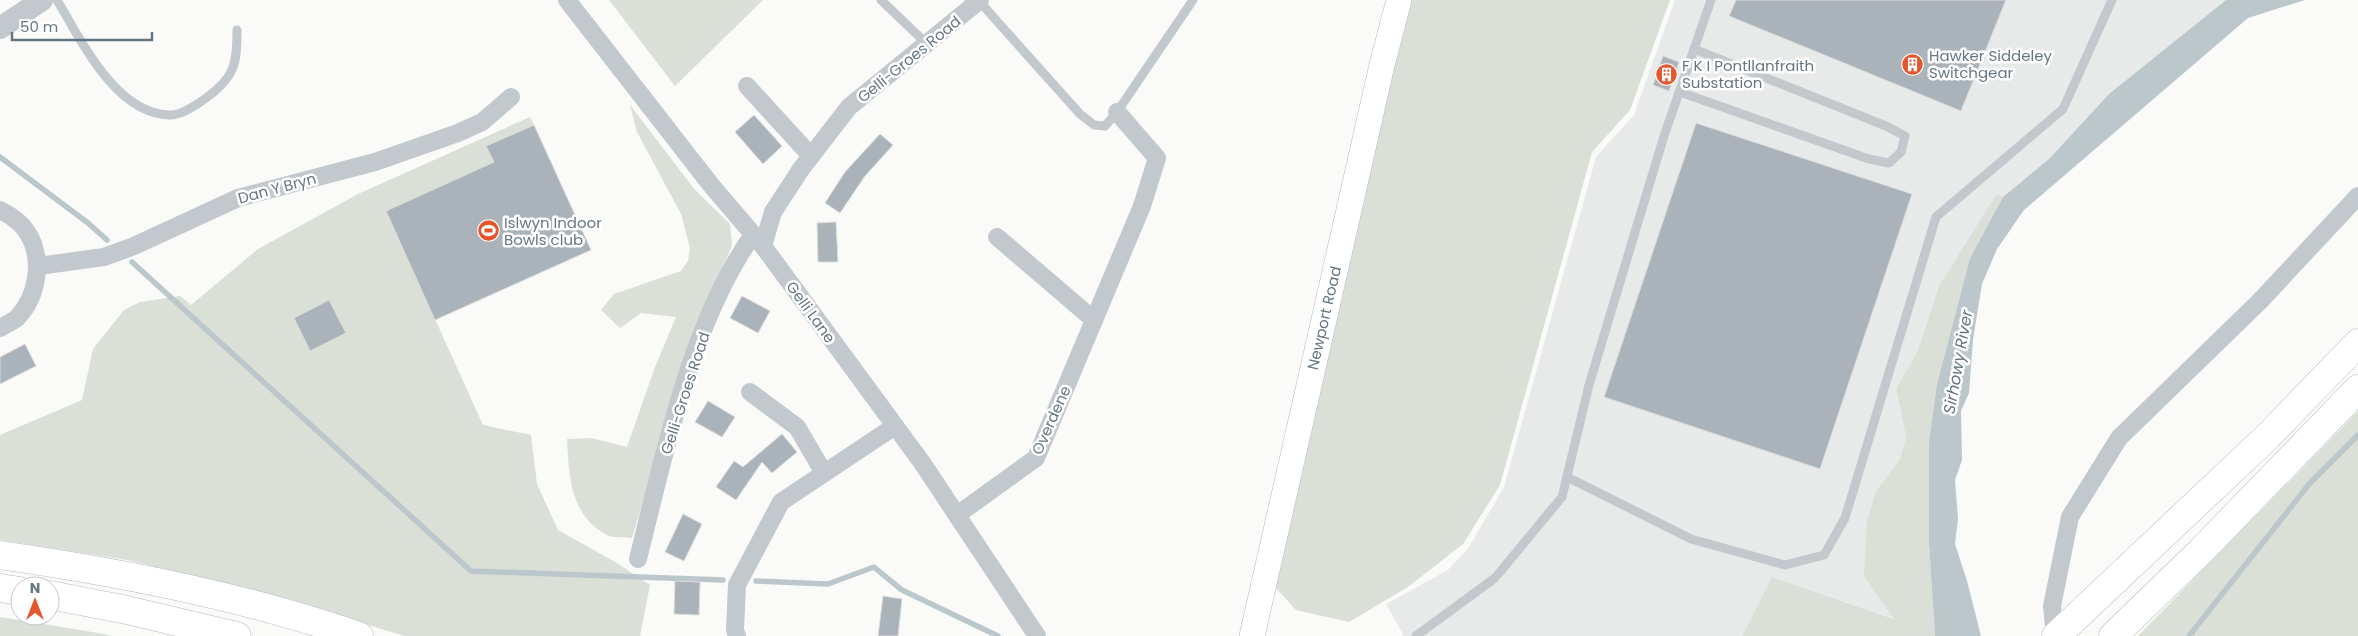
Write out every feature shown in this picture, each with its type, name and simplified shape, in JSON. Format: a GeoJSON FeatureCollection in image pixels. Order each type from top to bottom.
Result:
{"type":"FeatureCollection","features":[{"type":"Feature","properties":{"kind":"main road","name":"Newport Road"},"geometry":{"type":"LineString","coordinates":[[1252,636],[1382,65],[1399,0]]}},
{"type":"Feature","properties":{"kind":"main road"},"geometry":{"type":"LineString","coordinates":[[2056,636],[2267,437],[2358,343]]}},
{"type":"Feature","properties":{"kind":"main road"},"geometry":{"type":"LineString","coordinates":[[2115,634],[2199,553],[2358,389]]}},
{"type":"Feature","properties":{"kind":"main road"},"geometry":{"type":"LineString","coordinates":[[0,555],[75,565],[173,586],[319,622],[359,636]]}},
{"type":"Feature","properties":{"kind":"main road"},"geometry":{"type":"LineString","coordinates":[[60,598],[127,610],[237,636]]}},
{"type":"Feature","properties":{"kind":"street"},"geometry":{"type":"LineString","coordinates":[[0,28],[42,0]]}},
{"type":"Feature","properties":{"kind":"street","name":"Gelli Lane"},"geometry":{"type":"LineString","coordinates":[[567,0],[672,136],[758,241],[924,464],[1037,636]]}},
{"type":"Feature","properties":{"kind":"street","name":"Gelli-Groes Road"},"geometry":{"type":"LineString","coordinates":[[638,559],[665,454],[707,324],[730,272],[758,241],[773,212],[811,156],[849,108],[980,0]]}},
{"type":"Feature","properties":{"kind":"street"},"geometry":{"type":"LineString","coordinates":[[747,86],[811,156]]}},
{"type":"Feature","properties":{"kind":"street","name":"Dan Y Bryn"},"geometry":{"type":"LineString","coordinates":[[38,266],[104,257],[238,198],[375,162],[458,133],[482,122],[511,97]]}},
{"type":"Feature","properties":{"kind":"street","name":"Overdene"},"geometry":{"type":"LineString","coordinates":[[957,515],[1036,458],[1142,206],[1157,158],[1117,112]]}},
{"type":"Feature","properties":{"kind":"street"},"geometry":{"type":"LineString","coordinates":[[2056,636],[2052,606],[2070,517],[2118,438],[2260,301],[2358,196]]}},
{"type":"Feature","properties":{"kind":"street"},"geometry":{"type":"LineString","coordinates":[[0,210],[12,217],[27,230],[35,248],[38,266],[36,282],[31,296],[16,318],[0,328]]}},
{"type":"Feature","properties":{"kind":"street"},"geometry":{"type":"LineString","coordinates":[[997,237],[1094,320]]}},
{"type":"Feature","properties":{"kind":"street"},"geometry":{"type":"LineString","coordinates":[[750,392],[797,427],[824,473]]}},
{"type":"Feature","properties":{"kind":"street"},"geometry":{"type":"LineString","coordinates":[[737,636],[735,630],[737,585],[781,502],[895,426]]}},
{"type":"Feature","properties":{"kind":"lane"},"geometry":{"type":"LineString","coordinates":[[57,0],[94,62],[123,96],[144,109],[170,116],[197,105],[220,88],[236,66],[237,30]]}},
{"type":"Feature","properties":{"kind":"lane"},"geometry":{"type":"LineString","coordinates":[[881,0],[926,44]]}},
{"type":"Feature","properties":{"kind":"lane"},"geometry":{"type":"LineString","coordinates":[[980,0],[1080,114],[1094,125],[1105,126],[1117,112],[1193,0]]}},
{"type":"Feature","properties":{"kind":"lane"},"geometry":{"type":"LineString","coordinates":[[1416,636],[1495,578],[1562,497],[1589,385],[1680,92],[1711,0]]}},
{"type":"Feature","properties":{"kind":"lane"},"geometry":{"type":"LineString","coordinates":[[1567,477],[1691,539],[1784,565],[1824,555],[1845,518],[1936,217],[2063,109],[2112,0]]}},
{"type":"Feature","properties":{"kind":"lane"},"geometry":{"type":"LineString","coordinates":[[1680,92],[1869,160],[1889,163],[1901,152],[1905,136],[1886,126],[1694,49]]}},
{"type":"Feature","properties":{"kind":"shaded area"},"geometry":{"type":"Polygon","coordinates":[[[609,0],[763,0],[675,86],[609,0]]]}},
{"type":"Feature","properties":{"kind":"shaded area"},"geometry":{"type":"Polygon","coordinates":[[[1406,0],[1670,0],[1630,110],[1592,152],[1500,485],[1463,544],[1408,587],[1349,622],[1296,610],[1276,588],[1284,540],[1406,0]]]}},
{"type":"Feature","properties":{"kind":"shaded area"},"geometry":{"type":"Polygon","coordinates":[[[1675,0],[2226,0],[2109,94],[2049,159],[2003,197],[1997,193],[1939,286],[1918,350],[1896,389],[1906,437],[1900,459],[1876,491],[1895,619],[1772,577],[1742,636],[1404,636],[1386,604],[1448,570],[1469,547],[1504,487],[1596,157],[1634,115],[1675,0]]]}},
{"type":"Feature","properties":{"kind":"shaded area"},"geometry":{"type":"Polygon","coordinates":[[[630,105],[695,190],[730,224],[732,246],[707,303],[669,415],[632,538],[609,536],[596,528],[586,518],[574,494],[569,467],[567,439],[591,438],[627,447],[655,367],[676,317],[641,313],[620,328],[601,310],[614,294],[681,271],[688,261],[690,248],[681,214],[637,132],[630,105]]]}},
{"type":"Feature","properties":{"kind":"shaded area"},"geometry":{"type":"Polygon","coordinates":[[[530,117],[534,125],[486,146],[494,162],[386,211],[483,425],[531,435],[537,484],[558,530],[617,563],[650,585],[640,636],[404,636],[273,595],[127,560],[0,540],[0,435],[82,400],[93,349],[124,310],[140,302],[180,296],[191,305],[258,249],[358,194],[530,117]]]}},
{"type":"Feature","properties":{"kind":"shaded area"},"geometry":{"type":"Polygon","coordinates":[[[1997,193],[2003,197],[1970,258],[1937,384],[1929,441],[1929,544],[1935,636],[1742,636],[1772,577],[1894,619],[1864,576],[1867,522],[1876,491],[1900,459],[1906,437],[1896,389],[1918,350],[1939,286],[1997,193]]]}},
{"type":"Feature","properties":{"kind":"shaded area"},"geometry":{"type":"Polygon","coordinates":[[[2358,411],[2358,636],[2138,636],[2358,411]]]}},
{"type":"Feature","properties":{"kind":"shaded area"},"geometry":{"type":"Polygon","coordinates":[[[0,617],[10,619],[10,626],[55,626],[112,636],[0,636],[0,617]]]}},
{"type":"Feature","properties":{"kind":"water","name":"Sirhowy River"},"geometry":{"type":"Polygon","coordinates":[[[2226,0],[2305,0],[2248,18],[2024,210],[1997,249],[1982,284],[1973,340],[1969,393],[1961,411],[1962,460],[1955,480],[1958,519],[1955,544],[1981,636],[1935,636],[1929,544],[1929,441],[1937,384],[1970,258],[2003,197],[2049,159],[2109,94],[2226,0]]]}},
{"type":"Feature","properties":{"kind":"building","name":"Hawker Siddeley Switchgear"},"geometry":{"type":"Polygon","coordinates":[[[1736,0],[2006,0],[1961,111],[1729,16],[1736,0]]]}},
{"type":"Feature","properties":{"kind":"building","name":"F K I Pontllanfraith Substation"},"geometry":{"type":"Polygon","coordinates":[[[1663,56],[1679,62],[1669,91],[1653,85],[1663,56]]]}},
{"type":"Feature","properties":{"kind":"building"},"geometry":{"type":"Polygon","coordinates":[[[754,115],[782,146],[763,164],[735,132],[754,115]]]}},
{"type":"Feature","properties":{"kind":"building"},"geometry":{"type":"Polygon","coordinates":[[[1696,123],[1912,194],[1820,469],[1604,397],[1696,123]]]}},
{"type":"Feature","properties":{"kind":"building","name":"Islwyn Indoor Bowls club"},"geometry":{"type":"Polygon","coordinates":[[[534,125],[591,250],[435,320],[386,211],[494,162],[486,146],[534,125]]]}},
{"type":"Feature","properties":{"kind":"building"},"geometry":{"type":"Polygon","coordinates":[[[880,134],[893,145],[865,176],[840,213],[825,203],[845,172],[880,134]]]}},
{"type":"Feature","properties":{"kind":"building"},"geometry":{"type":"Polygon","coordinates":[[[836,222],[838,262],[818,262],[817,223],[836,222]]]}},
{"type":"Feature","properties":{"kind":"building"},"geometry":{"type":"Polygon","coordinates":[[[742,296],[770,311],[758,333],[730,318],[742,296]]]}},
{"type":"Feature","properties":{"kind":"building"},"geometry":{"type":"Polygon","coordinates":[[[329,300],[346,333],[310,351],[294,318],[329,300]]]}},
{"type":"Feature","properties":{"kind":"building"},"geometry":{"type":"Polygon","coordinates":[[[25,344],[36,366],[0,384],[0,357],[25,344]]]}},
{"type":"Feature","properties":{"kind":"building"},"geometry":{"type":"Polygon","coordinates":[[[708,401],[735,417],[722,437],[695,422],[708,401]]]}},
{"type":"Feature","properties":{"kind":"building"},"geometry":{"type":"Polygon","coordinates":[[[782,434],[797,452],[772,473],[762,462],[736,500],[716,487],[734,461],[743,467],[782,434]]]}},
{"type":"Feature","properties":{"kind":"building"},"geometry":{"type":"Polygon","coordinates":[[[683,514],[702,524],[684,561],[665,552],[683,514]]]}},
{"type":"Feature","properties":{"kind":"building"},"geometry":{"type":"Polygon","coordinates":[[[675,581],[700,582],[699,615],[674,614],[675,581]]]}},
{"type":"Feature","properties":{"kind":"building"},"geometry":{"type":"Polygon","coordinates":[[[883,596],[902,599],[898,636],[878,636],[883,596]]]}},
{"type":"Feature","properties":{"kind":"waterway"},"geometry":{"type":"LineString","coordinates":[[0,157],[88,223],[107,240]]}},
{"type":"Feature","properties":{"kind":"waterway"},"geometry":{"type":"LineString","coordinates":[[132,262],[471,571],[723,580]]}},
{"type":"Feature","properties":{"kind":"waterway"},"geometry":{"type":"LineString","coordinates":[[2189,636],[2310,483],[2358,435]]}},
{"type":"Feature","properties":{"kind":"waterway"},"geometry":{"type":"LineString","coordinates":[[756,581],[828,584],[874,567],[902,590],[998,636]]}},
{"type":"Feature","properties":{"kind":"place","name":"Hawker Siddeley Switchgear"},"geometry":{"type":"Point","coordinates":[1913,64]}},
{"type":"Feature","properties":{"kind":"place","name":"F K I Pontllanfraith Substation"},"geometry":{"type":"Point","coordinates":[1666,74]}},
{"type":"Feature","properties":{"kind":"place","name":"Islwyn Indoor Bowls club"},"geometry":{"type":"Point","coordinates":[488,231]}}]}
